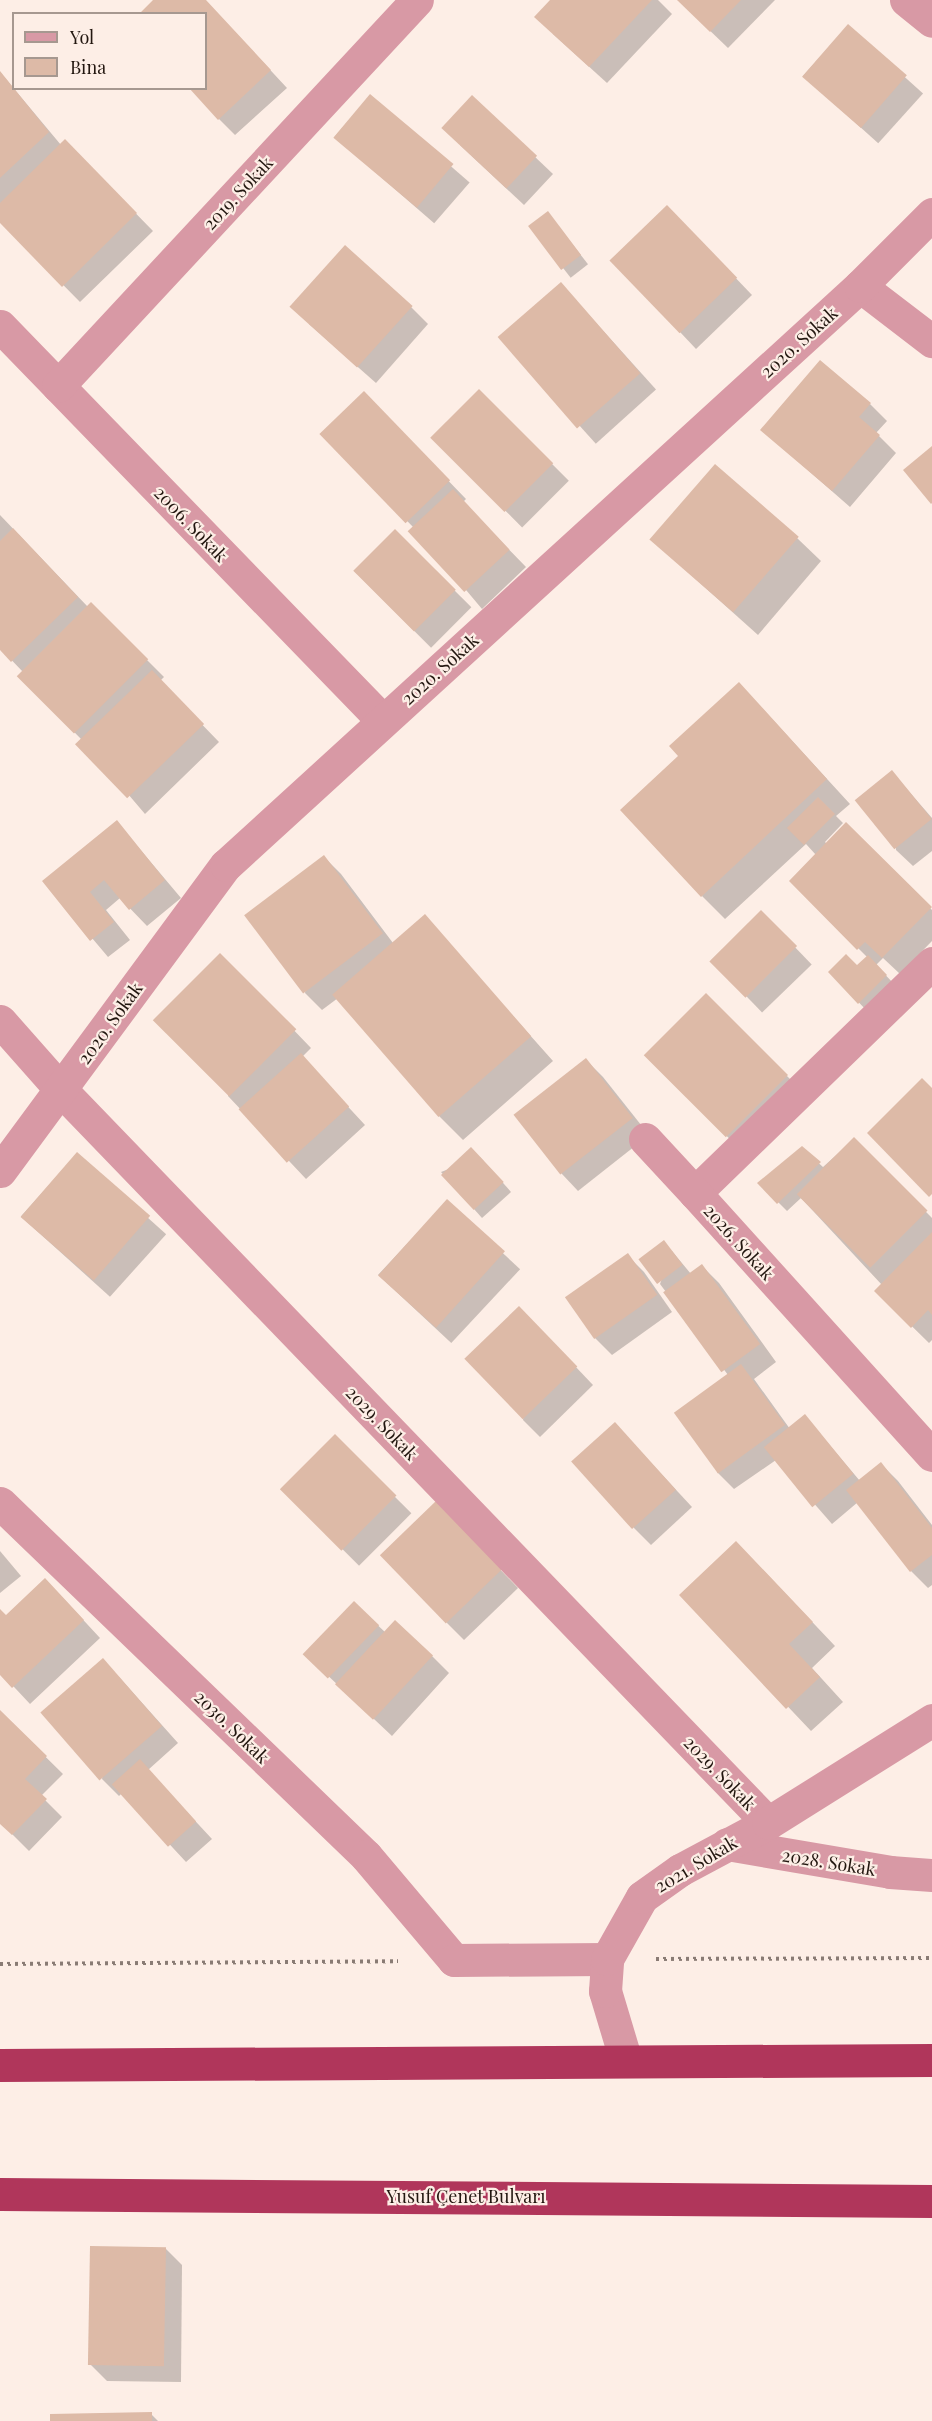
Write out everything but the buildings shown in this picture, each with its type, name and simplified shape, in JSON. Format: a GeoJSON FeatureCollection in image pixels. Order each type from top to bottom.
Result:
{"type":"FeatureCollection","features":[{"type":"Feature","properties":{"kind":"highway"},"geometry":{"type":"LineString","coordinates":[[0,2065],[932,2060]]}},
{"type":"Feature","properties":{"kind":"highway","name":"Yusuf Çenet Bulvarı"},"geometry":{"type":"LineString","coordinates":[[0,2194],[932,2201]]}},
{"type":"Feature","properties":{"kind":"street","name":"2019. Sokak"},"geometry":{"type":"LineString","coordinates":[[58,386],[417,0]]}},
{"type":"Feature","properties":{"kind":"street"},"geometry":{"type":"LineString","coordinates":[[906,0],[932,21]]}},
{"type":"Feature","properties":{"kind":"street","name":"2020. Sokak"},"geometry":{"type":"LineString","coordinates":[[0,1171],[226,865],[860,286],[932,214]]}},
{"type":"Feature","properties":{"kind":"street"},"geometry":{"type":"LineString","coordinates":[[860,286],[932,341]]}},
{"type":"Feature","properties":{"kind":"street","name":"2006. Sokak"},"geometry":{"type":"LineString","coordinates":[[0,326],[383,722]]}},
{"type":"Feature","properties":{"kind":"street","name":"2026. Sokak"},"geometry":{"type":"LineString","coordinates":[[932,963],[695,1193],[932,1455]]}},
{"type":"Feature","properties":{"kind":"street","name":"2029. Sokak"},"geometry":{"type":"LineString","coordinates":[[0,1022],[61,1089],[768,1823]]}},
{"type":"Feature","properties":{"kind":"street"},"geometry":{"type":"LineString","coordinates":[[645,1139],[695,1193]]}},
{"type":"Feature","properties":{"kind":"street","name":"2030. Sokak"},"geometry":{"type":"LineString","coordinates":[[0,1503],[366,1856],[454,1960]]}},
{"type":"Feature","properties":{"kind":"street","name":"2021. Sokak"},"geometry":{"type":"LineString","coordinates":[[626,2061],[605,1991],[607,1959],[642,1898],[680,1870],[768,1823],[932,1720]]}},
{"type":"Feature","properties":{"kind":"street","name":"2028. Sokak"},"geometry":{"type":"LineString","coordinates":[[726,1844],[890,1872],[932,1875]]}},
{"type":"Feature","properties":{"kind":"street"},"geometry":{"type":"LineString","coordinates":[[454,1960],[607,1959]]}},
{"type":"Feature","properties":{"kind":"path"},"geometry":{"type":"LineString","coordinates":[[607,1959],[932,1958]]}},
{"type":"Feature","properties":{"kind":"path"},"geometry":{"type":"LineString","coordinates":[[0,1964],[454,1960]]}}]}
